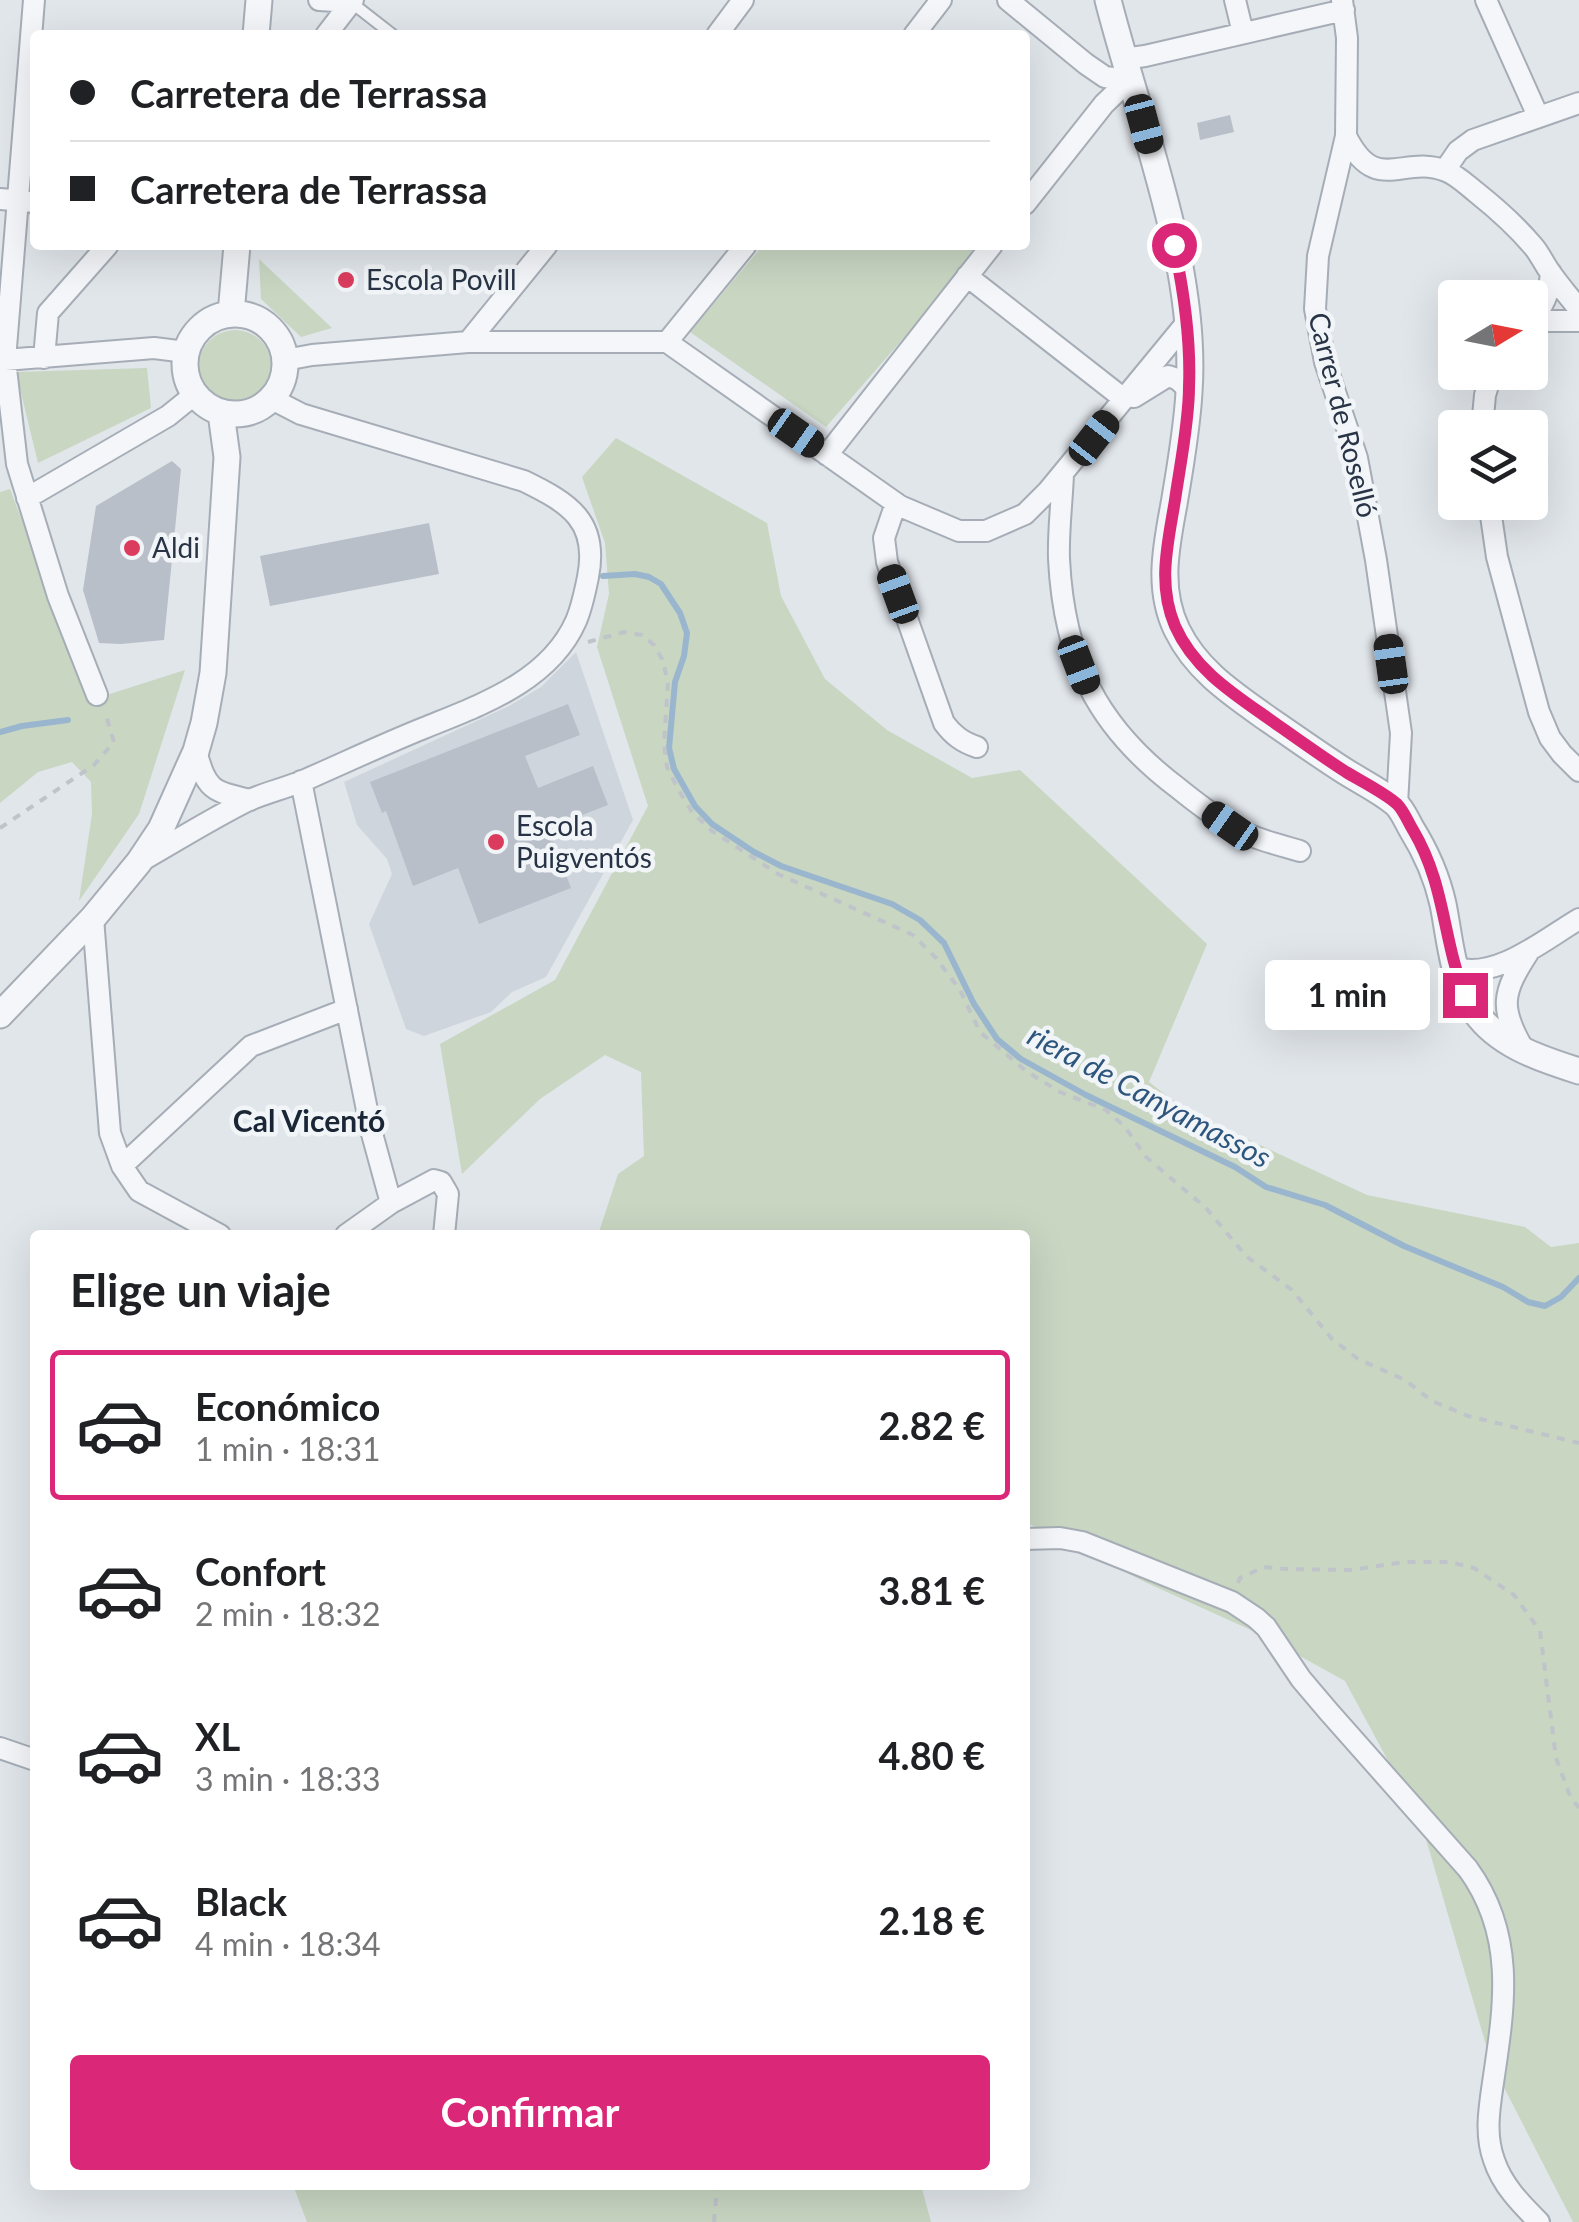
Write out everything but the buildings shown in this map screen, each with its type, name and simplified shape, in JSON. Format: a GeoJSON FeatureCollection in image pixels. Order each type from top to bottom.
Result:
{"type":"FeatureCollection","features":[{"type":"Feature","properties":{"kind":"street"},"geometry":{"type":"LineString","coordinates":[[32,30],[34,0]]}},
{"type":"Feature","properties":{"kind":"street"},"geometry":{"type":"LineString","coordinates":[[256,30],[259,0]]}},
{"type":"Feature","properties":{"kind":"street"},"geometry":{"type":"LineString","coordinates":[[319,0],[352,1]]}},
{"type":"Feature","properties":{"kind":"street"},"geometry":{"type":"LineString","coordinates":[[720,30],[743,0]]}},
{"type":"Feature","properties":{"kind":"street"},"geometry":{"type":"LineString","coordinates":[[918,30],[941,0]]}},
{"type":"Feature","properties":{"kind":"street"},"geometry":{"type":"LineString","coordinates":[[1108,0],[1159,182],[1188,322],[1190,390],[1165,551],[1164,580],[1176,627],[1187,649],[1226,690],[1397,804],[1436,878],[1454,967],[1480,1018],[1525,1051],[1579,1071]]}},
{"type":"Feature","properties":{"kind":"street"},"geometry":{"type":"LineString","coordinates":[[1235,0],[1242,33]]}},
{"type":"Feature","properties":{"kind":"street"},"geometry":{"type":"LineString","coordinates":[[1486,0],[1538,116]]}},
{"type":"Feature","properties":{"kind":"street"},"geometry":{"type":"LineString","coordinates":[[330,30],[352,1]]}},
{"type":"Feature","properties":{"kind":"street"},"geometry":{"type":"LineString","coordinates":[[1022,4],[1086,64],[1105,76],[1126,70],[1145,56],[1343,5]]}},
{"type":"Feature","properties":{"kind":"street","name":"Carrer de Roselló"},"geometry":{"type":"LineString","coordinates":[[1343,5],[1347,38],[1346,136],[1318,256],[1314,310],[1324,362],[1356,458],[1376,560],[1401,733],[1397,804]]}},
{"type":"Feature","properties":{"kind":"street"},"geometry":{"type":"LineString","coordinates":[[30,50],[2,363],[26,498],[97,696]]}},
{"type":"Feature","properties":{"kind":"street"},"geometry":{"type":"LineString","coordinates":[[1030,198],[1126,70]]}},
{"type":"Feature","properties":{"kind":"street"},"geometry":{"type":"LineString","coordinates":[[1444,170],[1458,151],[1473,140],[1579,103]]}},
{"type":"Feature","properties":{"kind":"street"},"geometry":{"type":"LineString","coordinates":[[1346,136],[1354,153],[1374,169]]}},
{"type":"Feature","properties":{"kind":"street"},"geometry":{"type":"LineString","coordinates":[[1332,198],[1350,180],[1374,169],[1444,170],[1498,211],[1534,247],[1579,309]]}},
{"type":"Feature","properties":{"kind":"street"},"geometry":{"type":"LineString","coordinates":[[44,358],[48,313],[104,250]]}},
{"type":"Feature","properties":{"kind":"street"},"geometry":{"type":"LineString","coordinates":[[230,314],[236,250]]}},
{"type":"Feature","properties":{"kind":"street"},"geometry":{"type":"LineString","coordinates":[[468,342],[543,250]]}},
{"type":"Feature","properties":{"kind":"street"},"geometry":{"type":"LineString","coordinates":[[668,342],[742,250]]}},
{"type":"Feature","properties":{"kind":"street"},"geometry":{"type":"LineString","coordinates":[[828,456],[988,250]]}},
{"type":"Feature","properties":{"kind":"street"},"geometry":{"type":"LineString","coordinates":[[1548,289],[1551,273]]}},
{"type":"Feature","properties":{"kind":"street"},"geometry":{"type":"LineString","coordinates":[[967,276],[1120,404]]}},
{"type":"Feature","properties":{"kind":"street"},"geometry":{"type":"LineString","coordinates":[[230,314],[245,315],[268,327],[277,336],[285,360],[282,381],[272,399],[248,413],[234,415],[206,406],[194,395],[184,367],[190,342],[202,326],[230,314]]}},
{"type":"Feature","properties":{"kind":"street"},"geometry":{"type":"LineString","coordinates":[[1548,321],[1579,321]]}},
{"type":"Feature","properties":{"kind":"street"},"geometry":{"type":"LineString","coordinates":[[285,360],[468,342],[668,342],[896,504],[958,531],[986,531],[1026,514],[1188,322]]}},
{"type":"Feature","properties":{"kind":"street"},"geometry":{"type":"LineString","coordinates":[[2,363],[154,348],[186,352]]}},
{"type":"Feature","properties":{"kind":"street"},"geometry":{"type":"LineString","coordinates":[[1120,404],[1168,376],[1190,390]]}},
{"type":"Feature","properties":{"kind":"street"},"geometry":{"type":"LineString","coordinates":[[26,498],[168,416],[194,395]]}},
{"type":"Feature","properties":{"kind":"street"},"geometry":{"type":"LineString","coordinates":[[139,862],[250,800],[483,706],[534,674],[563,644],[580,612],[592,560],[590,542],[573,509],[554,495],[524,480],[302,414],[272,399]]}},
{"type":"Feature","properties":{"kind":"street"},"geometry":{"type":"LineString","coordinates":[[0,1015],[93,918],[139,862],[161,829],[196,751],[213,673],[228,457],[220,413]]}},
{"type":"Feature","properties":{"kind":"street"},"geometry":{"type":"LineString","coordinates":[[228,457],[248,413]]}},
{"type":"Feature","properties":{"kind":"street"},"geometry":{"type":"LineString","coordinates":[[1063,474],[1059,555],[1062,596],[1072,646],[1086,684],[1103,714],[1152,768],[1230,826],[1300,851]]}},
{"type":"Feature","properties":{"kind":"street"},"geometry":{"type":"LineString","coordinates":[[896,504],[884,538],[886,562],[944,722],[952,734],[976,747]]}},
{"type":"Feature","properties":{"kind":"street"},"geometry":{"type":"LineString","coordinates":[[1491,520],[1496,557],[1540,712],[1550,738],[1579,772]]}},
{"type":"Feature","properties":{"kind":"street"},"geometry":{"type":"LineString","coordinates":[[196,751],[203,776],[213,789],[250,800]]}},
{"type":"Feature","properties":{"kind":"street"},"geometry":{"type":"LineString","coordinates":[[301,781],[370,1130],[391,1203]]}},
{"type":"Feature","properties":{"kind":"street"},"geometry":{"type":"LineString","coordinates":[[93,918],[110,1133],[122,1166],[139,1191],[211,1230]]}},
{"type":"Feature","properties":{"kind":"street"},"geometry":{"type":"LineString","coordinates":[[1454,967],[1481,972],[1499,966],[1579,919]]}},
{"type":"Feature","properties":{"kind":"street"},"geometry":{"type":"LineString","coordinates":[[1525,1051],[1510,1026],[1506,1003],[1511,978],[1532,947]]}},
{"type":"Feature","properties":{"kind":"street"},"geometry":{"type":"LineString","coordinates":[[122,1166],[251,1046],[346,1009]]}},
{"type":"Feature","properties":{"kind":"street"},"geometry":{"type":"LineString","coordinates":[[353,1230],[428,1181],[438,1180],[448,1194],[444,1230]]}},
{"type":"Feature","properties":{"kind":"street"},"geometry":{"type":"LineString","coordinates":[[1030,1540],[1060,1538],[1082,1542],[1232,1602],[1266,1627],[1301,1679],[1480,1886],[1500,1943],[1505,1992],[1488,2116],[1491,2152],[1506,2184],[1539,2222]]}},
{"type":"Feature","properties":{"kind":"street"},"geometry":{"type":"LineString","coordinates":[[0,1748],[30,1758]]}},
{"type":"Feature","properties":{"kind":"lane"},"geometry":{"type":"LineString","coordinates":[[352,1],[387,30]]}},
{"type":"Feature","properties":{"kind":"path"},"geometry":{"type":"LineString","coordinates":[[563,644],[580,644],[624,632],[642,635],[654,644],[668,682],[664,744],[667,767],[692,812],[778,874],[913,935],[960,990],[980,1032],[1060,1092],[1106,1110],[1146,1157],[1206,1208],[1246,1256],[1292,1290],[1332,1339],[1358,1359],[1468,1416],[1579,1443]]}},
{"type":"Feature","properties":{"kind":"path"},"geometry":{"type":"LineString","coordinates":[[0,828],[94,764],[114,742],[97,696]]}},
{"type":"Feature","properties":{"kind":"path"},"geometry":{"type":"LineString","coordinates":[[1232,1602],[1240,1578],[1264,1567],[1351,1570],[1404,1562],[1450,1562],[1474,1568],[1514,1595],[1540,1632],[1556,1758],[1570,1796],[1579,1808]]}},
{"type":"Feature","properties":{"kind":"path"},"geometry":{"type":"LineString","coordinates":[[714,2222],[717,2190]]}},
{"type":"Feature","properties":{"kind":"shaded area","name":"Escola Puigventós"},"geometry":{"type":"Polygon","coordinates":[[[576,652],[633,820],[546,977],[512,992],[491,1012],[424,1036],[406,1029],[369,924],[392,874],[387,859],[357,825],[344,782],[509,706],[541,687],[576,652]]]}},
{"type":"Feature","properties":{"kind":"green space"},"geometry":{"type":"Polygon","coordinates":[[[759,250],[980,250],[826,427],[690,332],[759,250]]]}},
{"type":"Feature","properties":{"kind":"green space"},"geometry":{"type":"Polygon","coordinates":[[[259,259],[332,328],[301,337],[261,299],[259,259]]]}},
{"type":"Feature","properties":{"kind":"green space"},"geometry":{"type":"Polygon","coordinates":[[[235,330],[261,340],[271,366],[261,392],[235,402],[209,392],[199,366],[209,340],[235,330]]]}},
{"type":"Feature","properties":{"kind":"green space"},"geometry":{"type":"Polygon","coordinates":[[[147,368],[151,408],[38,463],[16,372],[147,368]]]}},
{"type":"Feature","properties":{"kind":"green space"},"geometry":{"type":"Polygon","coordinates":[[[616,438],[767,523],[781,596],[825,679],[887,730],[972,778],[1020,770],[1207,944],[1149,1082],[1213,1123],[1367,1195],[1525,1227],[1551,1247],[1579,1243],[1579,2222],[1573,2222],[1491,2062],[1421,1822],[1345,1681],[1262,1635],[1030,1524],[1030,1230],[600,1230],[618,1174],[644,1156],[641,1072],[605,1055],[540,1099],[462,1174],[440,1044],[555,980],[648,806],[597,647],[609,594],[605,543],[582,477],[616,438]]]}},
{"type":"Feature","properties":{"kind":"green space"},"geometry":{"type":"Polygon","coordinates":[[[10,489],[91,700],[185,670],[139,814],[79,901],[92,814],[91,782],[72,762],[38,772],[0,803],[0,492],[10,489]]]}},
{"type":"Feature","properties":{"kind":"green space"},"geometry":{"type":"Polygon","coordinates":[[[295,2190],[922,2190],[931,2222],[307,2222],[295,2190]]]}},
{"type":"Feature","properties":{"kind":"waterway","name":"riera de Canyamassos"},"geometry":{"type":"LineString","coordinates":[[603,576],[649,577],[661,584],[680,613],[687,633],[675,682],[669,748],[674,769],[695,806],[712,824],[781,866],[892,904],[920,920],[944,943],[974,1004],[997,1039],[1021,1059],[1235,1167],[1266,1187],[1325,1205],[1528,1302],[1545,1306],[1561,1297],[1579,1278]]}},
{"type":"Feature","properties":{"kind":"waterway","name":"riera de Canyamassos"},"geometry":{"type":"LineString","coordinates":[[0,732],[68,720]]}},
{"type":"Feature","properties":{"kind":"place","name":"Escola Povill"},"geometry":{"type":"Point","coordinates":[346,280]}},
{"type":"Feature","properties":{"kind":"place","name":"Aldi"},"geometry":{"type":"Point","coordinates":[132,548]}},
{"type":"Feature","properties":{"kind":"place","name":"Escola Puigventós"},"geometry":{"type":"Point","coordinates":[496,842]}},
{"type":"Feature","properties":{"kind":"district","name":"Cal Vicentó"},"geometry":{"type":"Point","coordinates":[309,1122]}},
{"type":"Feature","properties":{"kind":"route"},"geometry":{"type":"LineString","coordinates":[[1174,245],[1188,322],[1190,390],[1165,551],[1168,607],[1187,649],[1226,690],[1397,804],[1436,878],[1454,967],[1465,995]]}}]}
